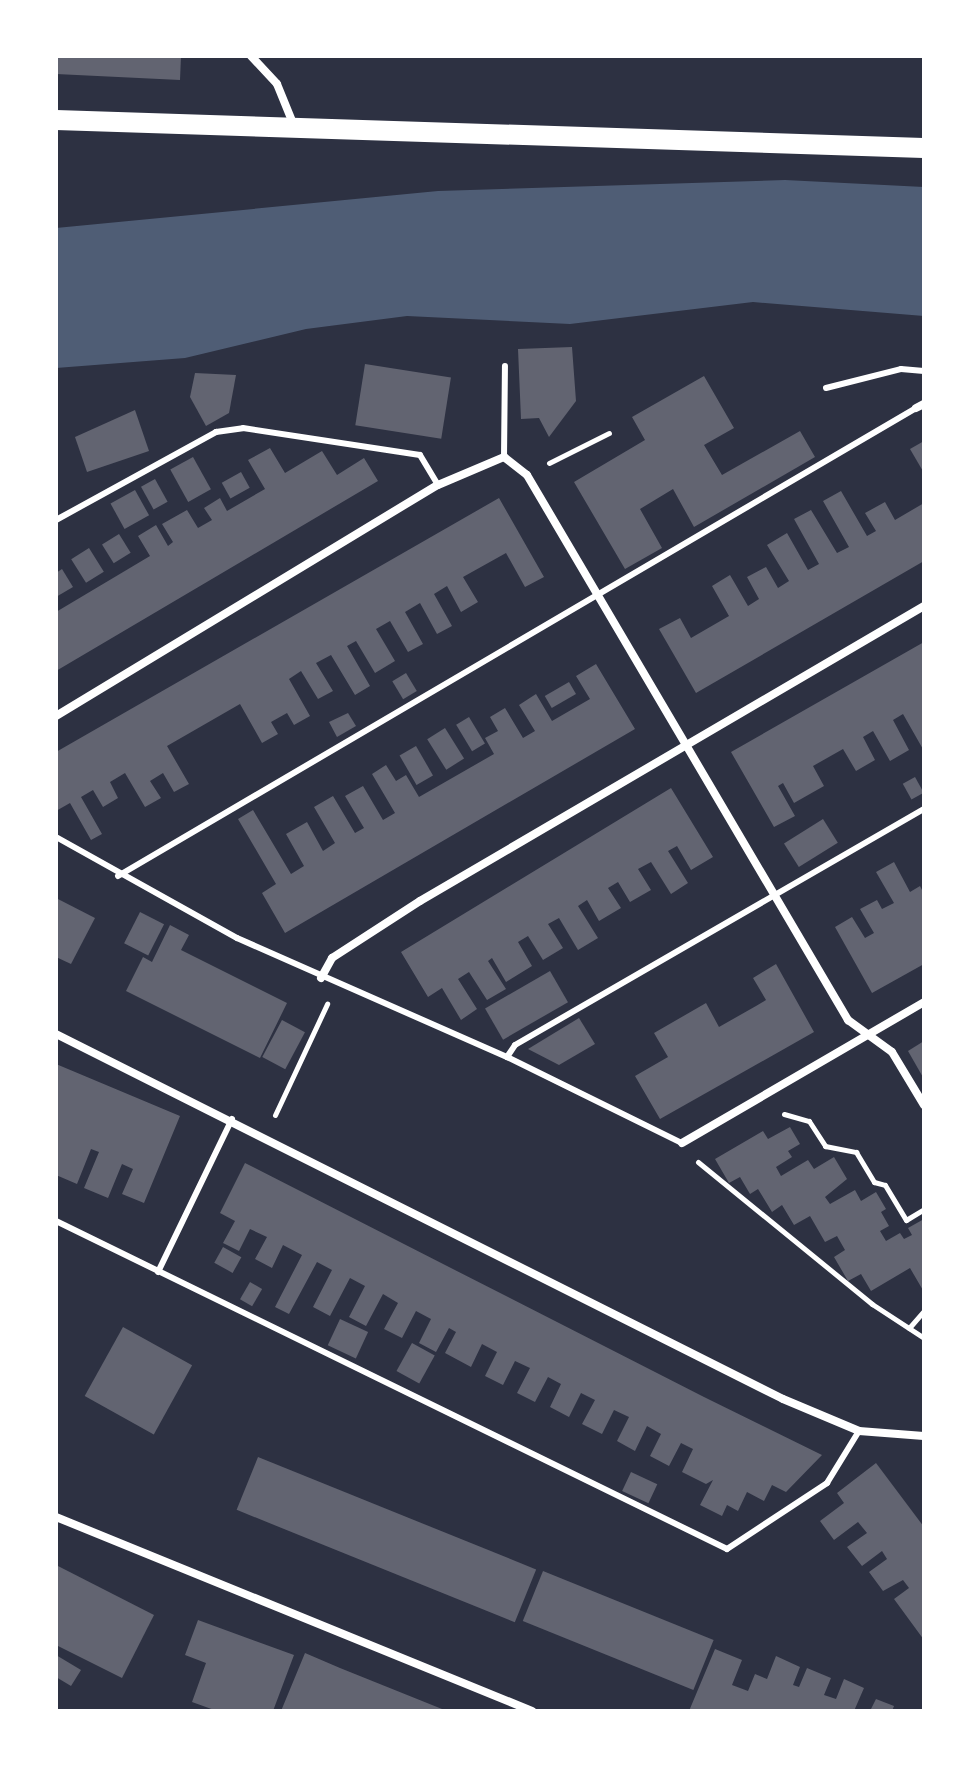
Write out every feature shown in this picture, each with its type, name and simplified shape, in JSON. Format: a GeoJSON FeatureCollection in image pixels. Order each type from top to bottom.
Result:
{"type":"FeatureCollection","features":[{"type":"Feature","properties":{"kind":"main road"},"geometry":{"type":"LineString","coordinates":[[56,120],[924,148]]}},
{"type":"Feature","properties":{"kind":"street"},"geometry":{"type":"LineString","coordinates":[[251,56],[277,84],[295,128]]}},
{"type":"Feature","properties":{"kind":"street"},"geometry":{"type":"LineString","coordinates":[[56,716],[438,485],[504,457],[527,475],[596,598],[686,743],[848,1020],[892,1052],[924,1105]]}},
{"type":"Feature","properties":{"kind":"street"},"geometry":{"type":"LineString","coordinates":[[321,978],[332,958],[686,743],[924,606]]}},
{"type":"Feature","properties":{"kind":"street"},"geometry":{"type":"LineString","coordinates":[[682,1143],[924,1002]]}},
{"type":"Feature","properties":{"kind":"street"},"geometry":{"type":"LineString","coordinates":[[56,1034],[266,1136],[783,1399],[859,1431],[924,1436]]}},
{"type":"Feature","properties":{"kind":"street"},"geometry":{"type":"LineString","coordinates":[[56,1517],[532,1711]]}},
{"type":"Feature","properties":{"kind":"lane"},"geometry":{"type":"LineString","coordinates":[[504,457],[505,366]]}},
{"type":"Feature","properties":{"kind":"lane"},"geometry":{"type":"LineString","coordinates":[[826,388],[901,369],[924,371]]}},
{"type":"Feature","properties":{"kind":"lane"},"geometry":{"type":"LineString","coordinates":[[118,876],[920,406]]}},
{"type":"Feature","properties":{"kind":"lane"},"geometry":{"type":"LineString","coordinates":[[56,520],[216,432],[243,428],[420,455],[438,485]]}},
{"type":"Feature","properties":{"kind":"lane"},"geometry":{"type":"LineString","coordinates":[[507,1057],[515,1045],[924,809]]}},
{"type":"Feature","properties":{"kind":"lane"},"geometry":{"type":"LineString","coordinates":[[56,837],[118,876],[321,978],[507,1057],[682,1143]]}},
{"type":"Feature","properties":{"kind":"lane"},"geometry":{"type":"LineString","coordinates":[[158,1272],[232,1119]]}},
{"type":"Feature","properties":{"kind":"lane"},"geometry":{"type":"LineString","coordinates":[[56,1221],[727,1549],[827,1483],[859,1431]]}},
{"type":"Feature","properties":{"kind":"path"},"geometry":{"type":"LineString","coordinates":[[527,475],[609,433]]}},
{"type":"Feature","properties":{"kind":"path"},"geometry":{"type":"LineString","coordinates":[[266,1136],[330,997],[321,978]]}},
{"type":"Feature","properties":{"kind":"path"},"geometry":{"type":"LineString","coordinates":[[772,1092],[785,1114],[809,1121],[825,1146],[856,1152],[874,1182],[885,1185],[906,1220],[924,1209]]}},
{"type":"Feature","properties":{"kind":"path"},"geometry":{"type":"LineString","coordinates":[[682,1143],[712,1177],[924,1338]]}},
{"type":"Feature","properties":{"kind":"path"},"geometry":{"type":"LineString","coordinates":[[909,1328],[924,1311]]}},
{"type":"Feature","properties":{"kind":"water"},"geometry":{"type":"Polygon","coordinates":[[[785,180],[924,187],[924,316],[753,302],[570,324],[407,316],[306,329],[185,358],[56,368],[56,228],[438,191],[785,180]]]}},
{"type":"Feature","properties":{"kind":"building"},"geometry":{"type":"Polygon","coordinates":[[[56,56],[181,56],[180,80],[56,74],[56,56]]]}},
{"type":"Feature","properties":{"kind":"building"},"geometry":{"type":"Polygon","coordinates":[[[572,347],[576,401],[549,437],[539,418],[521,419],[518,349],[572,347]]]}},
{"type":"Feature","properties":{"kind":"building"},"geometry":{"type":"Polygon","coordinates":[[[365,364],[451,378],[441,439],[355,425],[365,364]]]}},
{"type":"Feature","properties":{"kind":"building"},"geometry":{"type":"Polygon","coordinates":[[[195,373],[236,375],[229,413],[206,426],[190,397],[195,373]]]}},
{"type":"Feature","properties":{"kind":"building"},"geometry":{"type":"Polygon","coordinates":[[[704,376],[734,428],[704,445],[722,475],[800,431],[815,457],[694,527],[673,489],[640,509],[662,548],[625,569],[574,482],[645,440],[632,417],[704,376]]]}},
{"type":"Feature","properties":{"kind":"building"},"geometry":{"type":"Polygon","coordinates":[[[135,410],[149,451],[87,472],[75,437],[135,410]]]}},
{"type":"Feature","properties":{"kind":"building"},"geometry":{"type":"Polygon","coordinates":[[[924,441],[924,473],[910,449],[924,441]]]}},
{"type":"Feature","properties":{"kind":"building"},"geometry":{"type":"Polygon","coordinates":[[[270,448],[285,473],[322,451],[337,475],[364,458],[378,481],[56,671],[56,612],[150,556],[138,536],[156,525],[168,546],[173,542],[162,524],[187,510],[198,528],[212,520],[204,508],[220,498],[227,511],[265,489],[248,460],[270,448]]]}},
{"type":"Feature","properties":{"kind":"building"},"geometry":{"type":"Polygon","coordinates":[[[193,457],[211,489],[188,502],[170,470],[193,457]]]}},
{"type":"Feature","properties":{"kind":"building"},"geometry":{"type":"Polygon","coordinates":[[[241,472],[250,488],[230,498],[222,483],[241,472]]]}},
{"type":"Feature","properties":{"kind":"building"},"geometry":{"type":"Polygon","coordinates":[[[155,479],[168,502],[154,509],[141,487],[155,479]]]}},
{"type":"Feature","properties":{"kind":"building"},"geometry":{"type":"Polygon","coordinates":[[[135,490],[149,515],[125,529],[111,504],[135,490]]]}},
{"type":"Feature","properties":{"kind":"building"},"geometry":{"type":"Polygon","coordinates":[[[841,491],[867,536],[876,531],[865,513],[885,502],[895,520],[924,503],[924,561],[696,693],[659,629],[680,618],[691,638],[729,616],[712,586],[730,575],[748,606],[759,599],[747,577],[766,567],[778,588],[789,581],[767,545],[787,533],[808,570],[819,564],[794,519],[811,510],[837,553],[849,547],[823,501],[841,491]]]}},
{"type":"Feature","properties":{"kind":"building"},"geometry":{"type":"Polygon","coordinates":[[[499,498],[544,577],[525,587],[506,553],[463,577],[478,602],[461,612],[447,586],[434,594],[452,626],[437,634],[420,603],[405,612],[423,644],[408,652],[390,621],[376,629],[395,661],[375,673],[356,641],[347,646],[370,686],[355,695],[331,655],[316,663],[333,691],[318,699],[301,671],[289,679],[310,716],[294,725],[287,713],[271,722],[278,734],[262,743],[240,704],[167,746],[189,784],[174,792],[163,773],[150,781],[161,798],[145,807],[125,773],[110,782],[118,798],[103,807],[93,790],[81,797],[102,834],[91,840],[70,803],[56,811],[56,752],[499,498]]]}},
{"type":"Feature","properties":{"kind":"building"},"geometry":{"type":"Polygon","coordinates":[[[119,534],[131,553],[114,563],[102,545],[119,534]]]}},
{"type":"Feature","properties":{"kind":"building"},"geometry":{"type":"Polygon","coordinates":[[[89,548],[104,572],[86,583],[71,559],[89,548]]]}},
{"type":"Feature","properties":{"kind":"building"},"geometry":{"type":"Polygon","coordinates":[[[62,569],[73,587],[56,597],[56,573],[62,569]]]}},
{"type":"Feature","properties":{"kind":"building"},"geometry":{"type":"Polygon","coordinates":[[[924,642],[924,751],[903,714],[893,720],[909,750],[890,761],[873,731],[863,737],[875,760],[856,771],[843,749],[813,766],[824,786],[794,803],[783,783],[778,786],[795,816],[774,827],[731,752],[924,642]]]}},
{"type":"Feature","properties":{"kind":"building"},"geometry":{"type":"Polygon","coordinates":[[[596,664],[635,729],[285,933],[262,893],[276,884],[238,819],[253,810],[291,874],[304,866],[286,834],[307,822],[323,851],[335,843],[314,807],[333,796],[355,833],[364,828],[345,796],[363,786],[383,820],[395,813],[372,774],[386,765],[396,781],[406,775],[419,797],[494,754],[485,738],[498,731],[490,717],[505,708],[523,738],[535,731],[519,705],[536,694],[552,721],[590,699],[576,676],[596,664]]]}},
{"type":"Feature","properties":{"kind":"building"},"geometry":{"type":"Polygon","coordinates":[[[406,673],[417,691],[403,699],[392,681],[406,673]]]}},
{"type":"Feature","properties":{"kind":"building"},"geometry":{"type":"Polygon","coordinates":[[[569,682],[576,694],[552,708],[545,696],[569,682]]]}},
{"type":"Feature","properties":{"kind":"building"},"geometry":{"type":"Polygon","coordinates":[[[348,713],[356,726],[337,737],[329,722],[348,713]]]}},
{"type":"Feature","properties":{"kind":"building"},"geometry":{"type":"Polygon","coordinates":[[[469,717],[485,744],[472,751],[456,725],[469,717]]]}},
{"type":"Feature","properties":{"kind":"building"},"geometry":{"type":"Polygon","coordinates":[[[445,728],[464,759],[446,770],[427,739],[445,728]]]}},
{"type":"Feature","properties":{"kind":"building"},"geometry":{"type":"Polygon","coordinates":[[[416,746],[433,775],[417,785],[400,756],[416,746]]]}},
{"type":"Feature","properties":{"kind":"building"},"geometry":{"type":"Polygon","coordinates":[[[915,777],[924,793],[911,800],[903,784],[915,777]]]}},
{"type":"Feature","properties":{"kind":"building"},"geometry":{"type":"Polygon","coordinates":[[[671,788],[713,857],[691,870],[677,846],[668,851],[688,883],[671,894],[651,862],[638,869],[651,890],[630,902],[618,882],[608,888],[621,908],[599,921],[587,900],[578,906],[598,938],[578,950],[559,918],[548,924],[563,948],[543,960],[528,936],[518,942],[532,966],[506,982],[492,958],[488,961],[506,989],[487,1000],[469,972],[458,979],[477,1009],[461,1020],[442,988],[428,997],[401,952],[671,788]]]}},
{"type":"Feature","properties":{"kind":"building"},"geometry":{"type":"Polygon","coordinates":[[[823,819],[838,843],[799,867],[784,843],[823,819]]]}},
{"type":"Feature","properties":{"kind":"building"},"geometry":{"type":"Polygon","coordinates":[[[894,862],[910,892],[920,886],[924,894],[924,964],[872,993],[835,927],[852,917],[865,938],[874,933],[860,909],[877,900],[882,909],[894,903],[876,872],[894,862]]]}},
{"type":"Feature","properties":{"kind":"building"},"geometry":{"type":"Polygon","coordinates":[[[56,898],[95,918],[71,964],[56,957],[56,898]]]}},
{"type":"Feature","properties":{"kind":"building"},"geometry":{"type":"Polygon","coordinates":[[[140,912],[164,924],[148,955],[124,943],[140,912]]]}},
{"type":"Feature","properties":{"kind":"building"},"geometry":{"type":"Polygon","coordinates":[[[170,925],[189,935],[181,950],[287,1003],[260,1058],[126,991],[143,957],[152,962],[170,925]]]}},
{"type":"Feature","properties":{"kind":"building"},"geometry":{"type":"Polygon","coordinates":[[[776,964],[814,1032],[660,1119],[635,1076],[668,1057],[654,1033],[706,1003],[719,1027],[766,1000],[753,978],[776,964]]]}},
{"type":"Feature","properties":{"kind":"building"},"geometry":{"type":"Polygon","coordinates":[[[550,971],[568,1002],[503,1040],[485,1008],[550,971]]]}},
{"type":"Feature","properties":{"kind":"building"},"geometry":{"type":"Polygon","coordinates":[[[579,1018],[595,1044],[559,1065],[528,1049],[579,1018]]]}},
{"type":"Feature","properties":{"kind":"building"},"geometry":{"type":"Polygon","coordinates":[[[282,1020],[305,1032],[285,1069],[262,1057],[282,1020]]]}},
{"type":"Feature","properties":{"kind":"building"},"geometry":{"type":"Polygon","coordinates":[[[924,1041],[924,1079],[908,1051],[924,1041]]]}},
{"type":"Feature","properties":{"kind":"building"},"geometry":{"type":"Polygon","coordinates":[[[56,1064],[180,1116],[144,1203],[122,1194],[133,1169],[122,1164],[108,1198],[84,1188],[99,1152],[91,1149],[77,1184],[56,1175],[56,1064]]]}},
{"type":"Feature","properties":{"kind":"building"},"geometry":{"type":"Polygon","coordinates":[[[790,1127],[800,1144],[788,1151],[792,1157],[776,1167],[781,1176],[808,1160],[814,1169],[834,1157],[847,1179],[825,1197],[830,1204],[855,1190],[861,1201],[876,1192],[886,1209],[881,1212],[889,1226],[880,1231],[886,1241],[900,1233],[904,1239],[912,1235],[908,1228],[924,1219],[924,1292],[910,1268],[871,1291],[861,1274],[848,1281],[834,1257],[845,1250],[837,1236],[825,1242],[810,1216],[794,1225],[782,1205],[772,1212],[758,1189],[750,1194],[740,1177],[729,1183],[715,1159],[763,1131],[768,1139],[790,1127]]]}},
{"type":"Feature","properties":{"kind":"building"},"geometry":{"type":"Polygon","coordinates":[[[245,1163],[822,1455],[786,1492],[772,1485],[764,1501],[747,1492],[738,1511],[727,1505],[722,1516],[700,1505],[713,1480],[706,1484],[682,1472],[693,1449],[681,1443],[669,1466],[650,1456],[661,1434],[647,1426],[635,1451],[617,1441],[629,1417],[614,1410],[602,1434],[582,1424],[595,1400],[581,1393],[569,1417],[550,1407],[561,1384],[548,1377],[535,1402],[517,1393],[530,1368],[515,1361],[503,1385],[485,1376],[497,1352],[482,1344],[471,1367],[445,1353],[456,1332],[449,1328],[436,1352],[419,1343],[431,1319],[416,1311],[402,1338],[384,1329],[398,1303],[383,1294],[366,1326],[349,1317],[365,1286],[350,1278],[330,1316],[313,1307],[332,1270],[317,1262],[289,1314],[275,1307],[302,1255],[283,1245],[272,1268],[255,1259],[267,1237],[250,1229],[239,1251],[223,1243],[235,1221],[220,1213],[245,1163]]]}},
{"type":"Feature","properties":{"kind":"building"},"geometry":{"type":"Polygon","coordinates":[[[223,1247],[241,1257],[233,1273],[214,1263],[223,1247]]]}},
{"type":"Feature","properties":{"kind":"building"},"geometry":{"type":"Polygon","coordinates":[[[250,1282],[262,1289],[252,1306],[240,1299],[250,1282]]]}},
{"type":"Feature","properties":{"kind":"building"},"geometry":{"type":"Polygon","coordinates":[[[340,1319],[368,1332],[356,1358],[328,1345],[340,1319]]]}},
{"type":"Feature","properties":{"kind":"building"},"geometry":{"type":"Polygon","coordinates":[[[123,1327],[192,1365],[154,1434],[85,1396],[123,1327]]]}},
{"type":"Feature","properties":{"kind":"building"},"geometry":{"type":"Polygon","coordinates":[[[412,1343],[435,1356],[419,1384],[396,1371],[412,1343]]]}},
{"type":"Feature","properties":{"kind":"building"},"geometry":{"type":"Polygon","coordinates":[[[258,1457],[536,1569],[515,1622],[237,1510],[258,1457]]]}},
{"type":"Feature","properties":{"kind":"building"},"geometry":{"type":"Polygon","coordinates":[[[876,1463],[924,1527],[924,1640],[894,1599],[909,1588],[903,1580],[883,1591],[869,1572],[887,1559],[882,1551],[862,1566],[847,1547],[867,1533],[858,1522],[834,1540],[820,1521],[844,1503],[837,1493],[876,1463]]]}},
{"type":"Feature","properties":{"kind":"building"},"geometry":{"type":"Polygon","coordinates":[[[631,1472],[657,1484],[648,1503],[622,1491],[631,1472]]]}},
{"type":"Feature","properties":{"kind":"building"},"geometry":{"type":"Polygon","coordinates":[[[56,1565],[154,1615],[122,1678],[56,1645],[56,1565]]]}},
{"type":"Feature","properties":{"kind":"building"},"geometry":{"type":"Polygon","coordinates":[[[543,1571],[714,1640],[693,1690],[523,1621],[543,1571]]]}},
{"type":"Feature","properties":{"kind":"building"},"geometry":{"type":"Polygon","coordinates":[[[198,1620],[294,1655],[273,1711],[217,1711],[192,1702],[206,1663],[185,1655],[198,1620]]]}},
{"type":"Feature","properties":{"kind":"building"},"geometry":{"type":"Polygon","coordinates":[[[715,1649],[742,1660],[732,1685],[748,1691],[755,1674],[767,1679],[776,1656],[800,1667],[793,1685],[799,1687],[807,1668],[831,1678],[824,1695],[836,1699],[844,1679],[864,1688],[854,1711],[689,1711],[715,1649]]]}},
{"type":"Feature","properties":{"kind":"building"},"geometry":{"type":"Polygon","coordinates":[[[305,1653],[340,1668],[447,1711],[281,1711],[305,1653]]]}},
{"type":"Feature","properties":{"kind":"building"},"geometry":{"type":"Polygon","coordinates":[[[56,1655],[81,1670],[71,1686],[56,1677],[56,1655]]]}},
{"type":"Feature","properties":{"kind":"building"},"geometry":{"type":"Polygon","coordinates":[[[876,1699],[894,1706],[892,1711],[870,1711],[876,1699]]]}}]}
